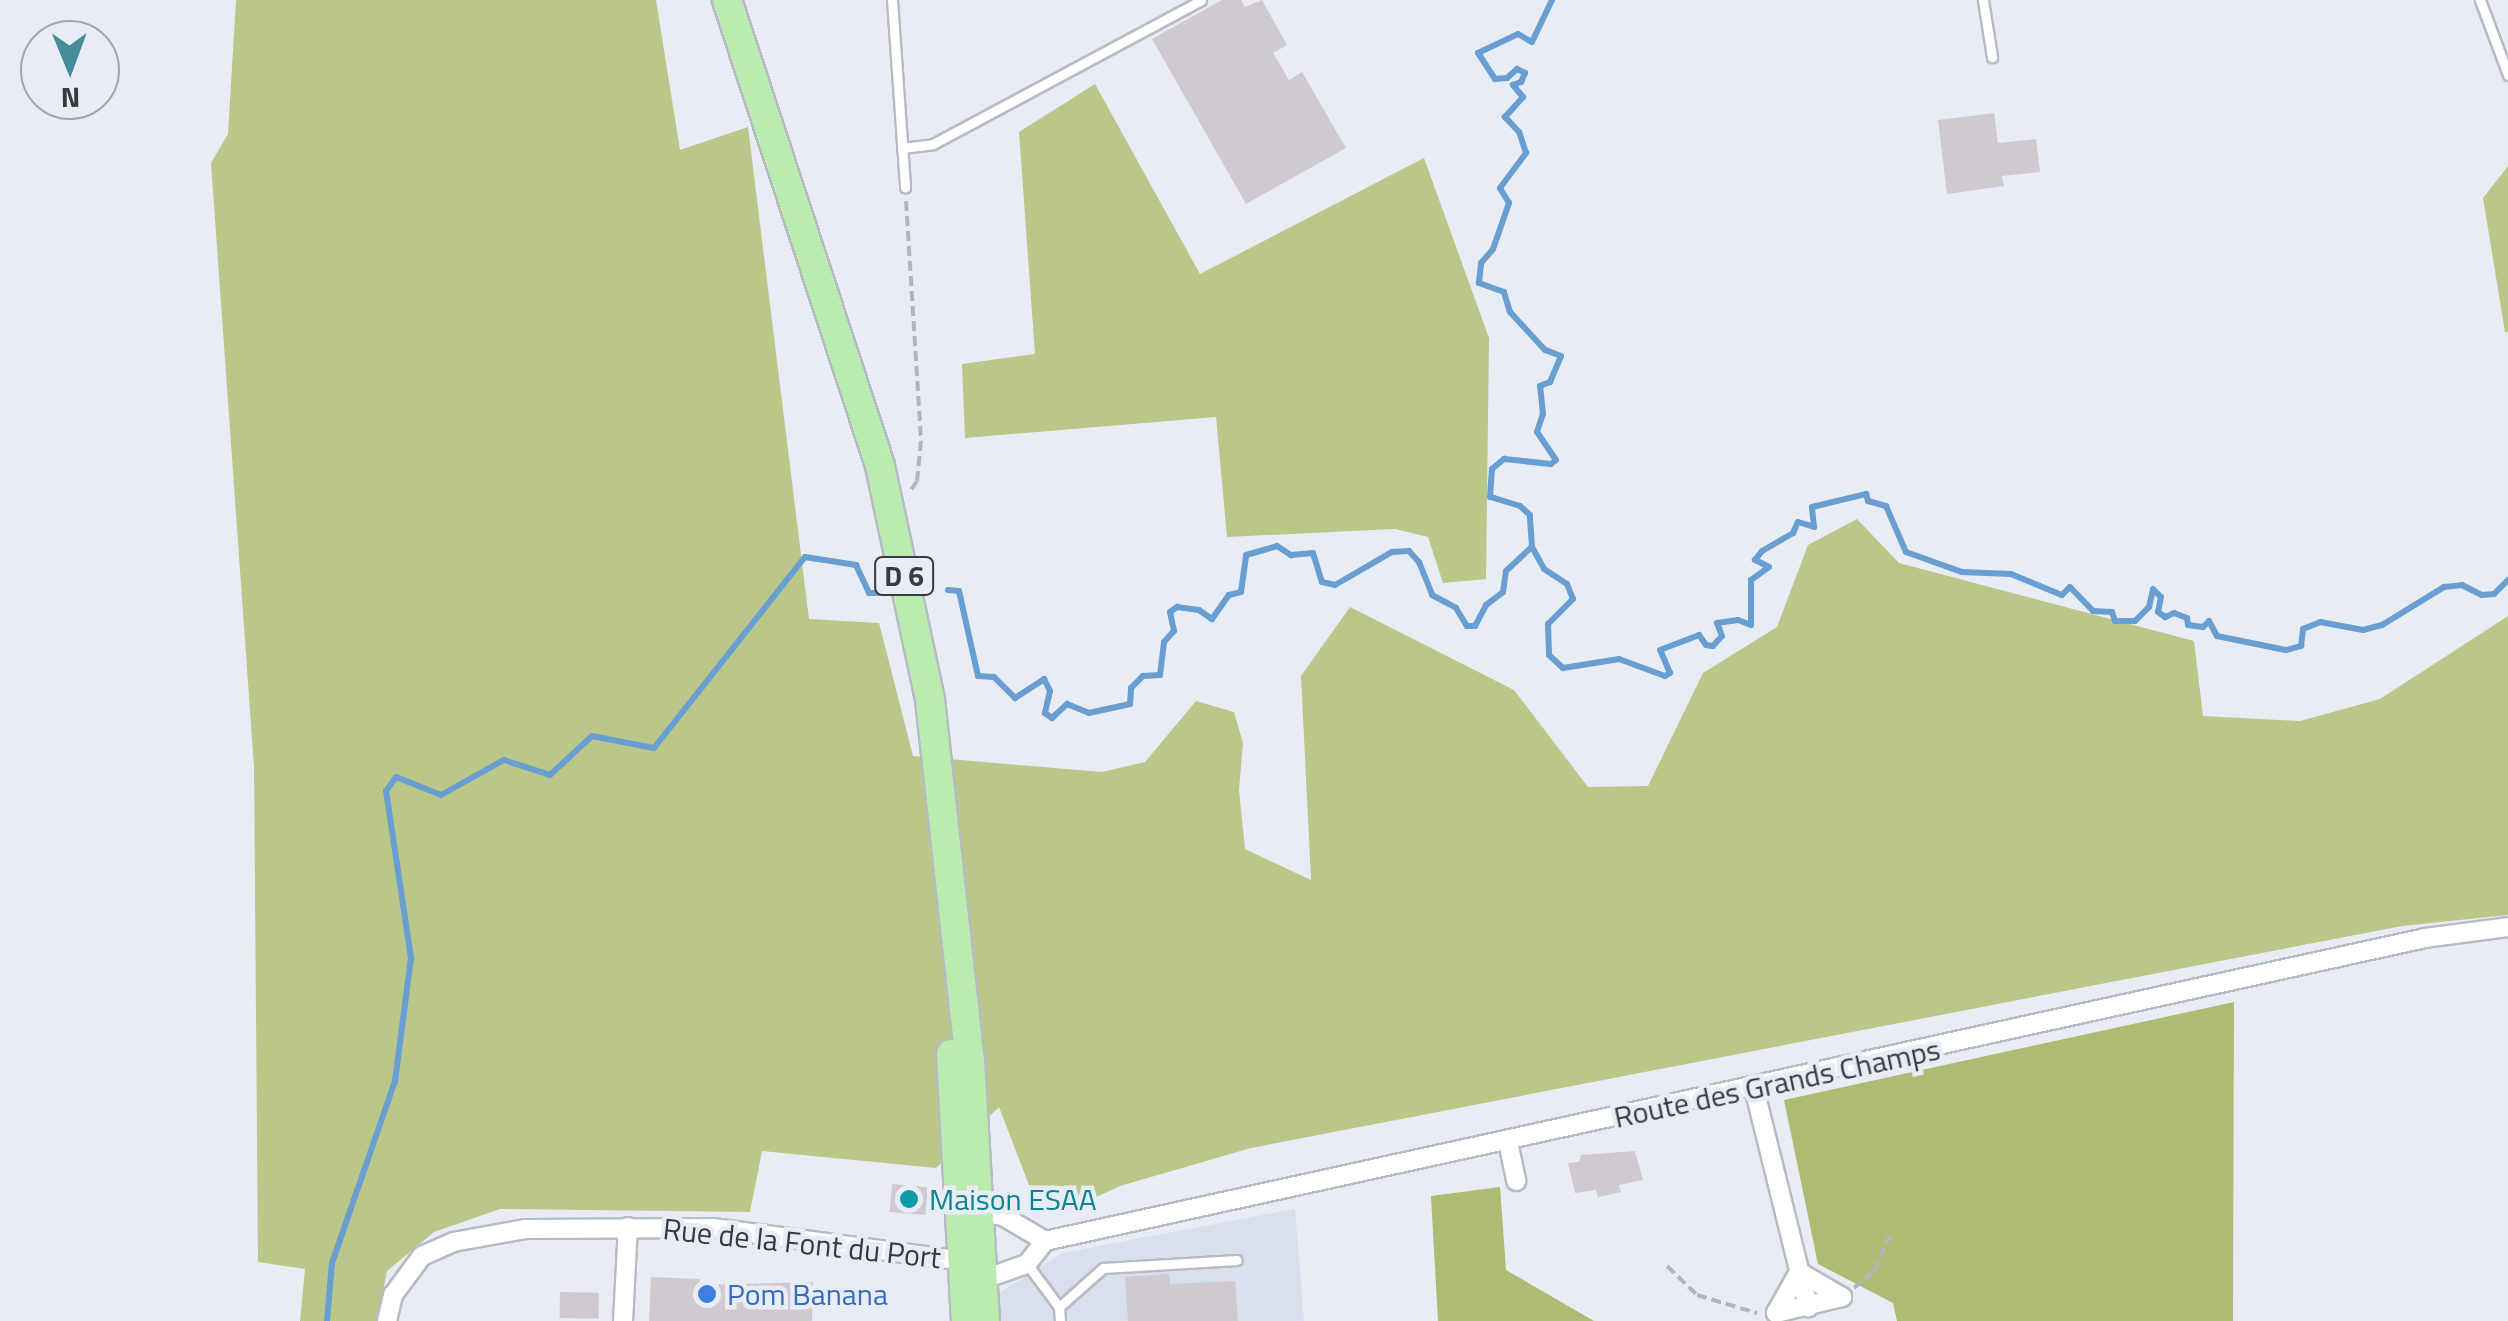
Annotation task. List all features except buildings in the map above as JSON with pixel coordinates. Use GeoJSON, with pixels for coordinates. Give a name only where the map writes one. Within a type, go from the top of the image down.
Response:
{"type":"FeatureCollection","features":[{"type":"Feature","properties":{"kind":"main road","name":"D 6"},"geometry":{"type":"LineString","coordinates":[[727,0],[838,330],[888,498],[930,700],[970,1061],[969,1210],[973,1270],[986,1321]]}},
{"type":"Feature","properties":{"kind":"main road","name":"D 6"},"geometry":{"type":"LineString","coordinates":[[737,0],[761,98]]}},
{"type":"Feature","properties":{"kind":"main road","name":"D 6"},"geometry":{"type":"LineString","coordinates":[[966,1321],[973,1270]]}},
{"type":"Feature","properties":{"kind":"street","name":"Route des Grands Champs"},"geometry":{"type":"LineString","coordinates":[[1045,1242],[2426,938],[2508,927]]}},
{"type":"Feature","properties":{"kind":"street"},"geometry":{"type":"LineString","coordinates":[[1754,1088],[1808,1306]]}},
{"type":"Feature","properties":{"kind":"street"},"geometry":{"type":"LineString","coordinates":[[1508,1142],[1516,1180]]}},
{"type":"Feature","properties":{"kind":"street"},"geometry":{"type":"LineString","coordinates":[[969,1210],[1003,1216],[1045,1242],[1028,1264],[973,1270]]}},
{"type":"Feature","properties":{"kind":"street"},"geometry":{"type":"LineString","coordinates":[[624,1321],[628,1227]]}},
{"type":"Feature","properties":{"kind":"street","name":"Rue de la Font du Port"},"geometry":{"type":"LineString","coordinates":[[386,1321],[393,1295],[422,1256],[453,1242],[524,1229],[714,1228],[973,1270]]}},
{"type":"Feature","properties":{"kind":"street"},"geometry":{"type":"LineString","coordinates":[[1799,1272],[1842,1297]]}},
{"type":"Feature","properties":{"kind":"street"},"geometry":{"type":"LineString","coordinates":[[1776,1313],[1799,1272]]}},
{"type":"Feature","properties":{"kind":"street"},"geometry":{"type":"LineString","coordinates":[[1776,1313],[1842,1297]]}},
{"type":"Feature","properties":{"kind":"lane"},"geometry":{"type":"LineString","coordinates":[[892,0],[905,188]]}},
{"type":"Feature","properties":{"kind":"lane"},"geometry":{"type":"LineString","coordinates":[[902,148],[934,144],[1201,0]]}},
{"type":"Feature","properties":{"kind":"lane"},"geometry":{"type":"LineString","coordinates":[[1983,0],[1992,57]]}},
{"type":"Feature","properties":{"kind":"lane"},"geometry":{"type":"LineString","coordinates":[[2480,0],[2508,75]]}},
{"type":"Feature","properties":{"kind":"lane"},"geometry":{"type":"LineString","coordinates":[[1060,1307],[1102,1268],[1237,1260]]}},
{"type":"Feature","properties":{"kind":"lane"},"geometry":{"type":"LineString","coordinates":[[1028,1264],[1060,1307],[1060,1321]]}},
{"type":"Feature","properties":{"kind":"path"},"geometry":{"type":"LineString","coordinates":[[905,188],[922,441],[916,481],[906,496]]}},
{"type":"Feature","properties":{"kind":"path"},"geometry":{"type":"LineString","coordinates":[[1842,1297],[1874,1271],[1890,1236]]}},
{"type":"Feature","properties":{"kind":"path"},"geometry":{"type":"LineString","coordinates":[[1667,1266],[1696,1295],[1765,1316],[1776,1313]]}},
{"type":"Feature","properties":{"kind":"shaded area"},"geometry":{"type":"Polygon","coordinates":[[[1295,1209],[1304,1321],[956,1321],[1062,1253],[1295,1209]]]}},
{"type":"Feature","properties":{"kind":"green space"},"geometry":{"type":"Polygon","coordinates":[[[236,0],[656,0],[680,150],[748,127],[809,619],[879,623],[913,756],[1102,772],[1145,762],[1196,701],[1234,712],[1243,743],[1239,790],[1245,849],[1311,880],[1301,676],[1350,607],[1514,690],[1588,787],[1648,786],[1703,673],[1777,627],[1808,545],[1857,519],[1899,563],[2194,641],[2203,716],[2300,721],[2380,699],[2508,616],[2508,915],[2402,926],[1251,1148],[1120,1186],[1058,1215],[1037,1206],[999,1107],[936,1168],[762,1151],[750,1212],[500,1209],[434,1232],[387,1271],[377,1321],[300,1321],[305,1269],[258,1262],[254,767],[211,163],[228,134],[236,0]]]}},
{"type":"Feature","properties":{"kind":"green space"},"geometry":{"type":"Polygon","coordinates":[[[1095,84],[1200,274],[1424,158],[1489,338],[1486,579],[1443,583],[1428,537],[1395,529],[1227,537],[1216,417],[965,438],[962,364],[1035,354],[1019,132],[1095,84]]]}},
{"type":"Feature","properties":{"kind":"green space"},"geometry":{"type":"Polygon","coordinates":[[[2508,166],[2508,332],[2505,332],[2483,198],[2508,166]]]}},
{"type":"Feature","properties":{"kind":"green space"},"geometry":{"type":"Polygon","coordinates":[[[2234,1002],[2233,1321],[1897,1321],[1893,1303],[1818,1264],[1784,1100],[2234,1002]]]}},
{"type":"Feature","properties":{"kind":"green space"},"geometry":{"type":"Polygon","coordinates":[[[1500,1187],[1506,1270],[1594,1321],[1438,1321],[1431,1196],[1500,1187]]]}},
{"type":"Feature","properties":{"kind":"waterway"},"geometry":{"type":"LineString","coordinates":[[1532,547],[1530,515],[1520,506],[1490,497],[1492,469],[1504,459],[1551,464],[1556,460],[1537,432],[1543,414],[1540,386],[1550,382],[1561,356],[1545,350],[1510,312],[1504,292],[1479,283],[1481,263],[1493,249],[1509,203],[1500,188],[1526,153],[1519,132],[1505,117],[1523,97],[1513,85],[1521,82],[1525,73],[1517,69],[1507,78],[1495,79],[1478,53],[1518,34],[1532,42],[1552,0]]}},
{"type":"Feature","properties":{"kind":"waterway"},"geometry":{"type":"LineString","coordinates":[[1532,547],[1544,569],[1567,584],[1573,599],[1548,624],[1549,655],[1563,668],[1619,659],[1665,676],[1670,673],[1660,650],[1699,635],[1706,645],[1713,646],[1722,636],[1717,623],[1738,620],[1751,625],[1751,580],[1769,567],[1755,560],[1762,551],[1793,533],[1798,522],[1814,527],[1812,507],[1866,494],[1868,501],[1886,506],[1906,552],[1962,572],[2011,574],[2062,595],[2070,587],[2093,611],[2112,612],[2115,621],[2135,621],[2149,607],[2153,589],[2161,597],[2158,612],[2165,617],[2174,613],[2187,618],[2188,625],[2203,627],[2209,621],[2217,636],[2286,650],[2301,646],[2303,629],[2320,622],[2363,630],[2382,625],[2444,587],[2462,585],[2482,595],[2494,594],[2508,580]]}},
{"type":"Feature","properties":{"kind":"waterway"},"geometry":{"type":"LineString","coordinates":[[948,590],[959,591],[978,676],[994,677],[1015,698],[1044,679],[1050,691],[1045,713],[1052,718],[1067,704],[1089,713],[1130,704],[1131,688],[1143,676],[1160,675],[1164,642],[1174,631],[1170,612],[1177,607],[1199,610],[1212,619],[1229,595],[1241,592],[1246,555],[1277,546],[1291,555],[1313,553],[1322,582],[1335,585],[1392,552],[1409,551],[1419,562],[1432,595],[1456,608],[1467,626],[1475,626],[1486,605],[1503,592],[1506,571],[1532,547]]}},
{"type":"Feature","properties":{"kind":"waterway"},"geometry":{"type":"LineString","coordinates":[[327,1321],[332,1263],[395,1081],[411,958],[386,791],[396,777],[441,795],[504,760],[550,775],[592,736],[654,748],[805,557],[856,565],[869,593],[880,593]]}},
{"type":"Feature","properties":{"kind":"place","name":"Maison ESAA"},"geometry":{"type":"Point","coordinates":[909,1199]}},
{"type":"Feature","properties":{"kind":"place","name":"Pom Banana"},"geometry":{"type":"Point","coordinates":[707,1294]}}]}
